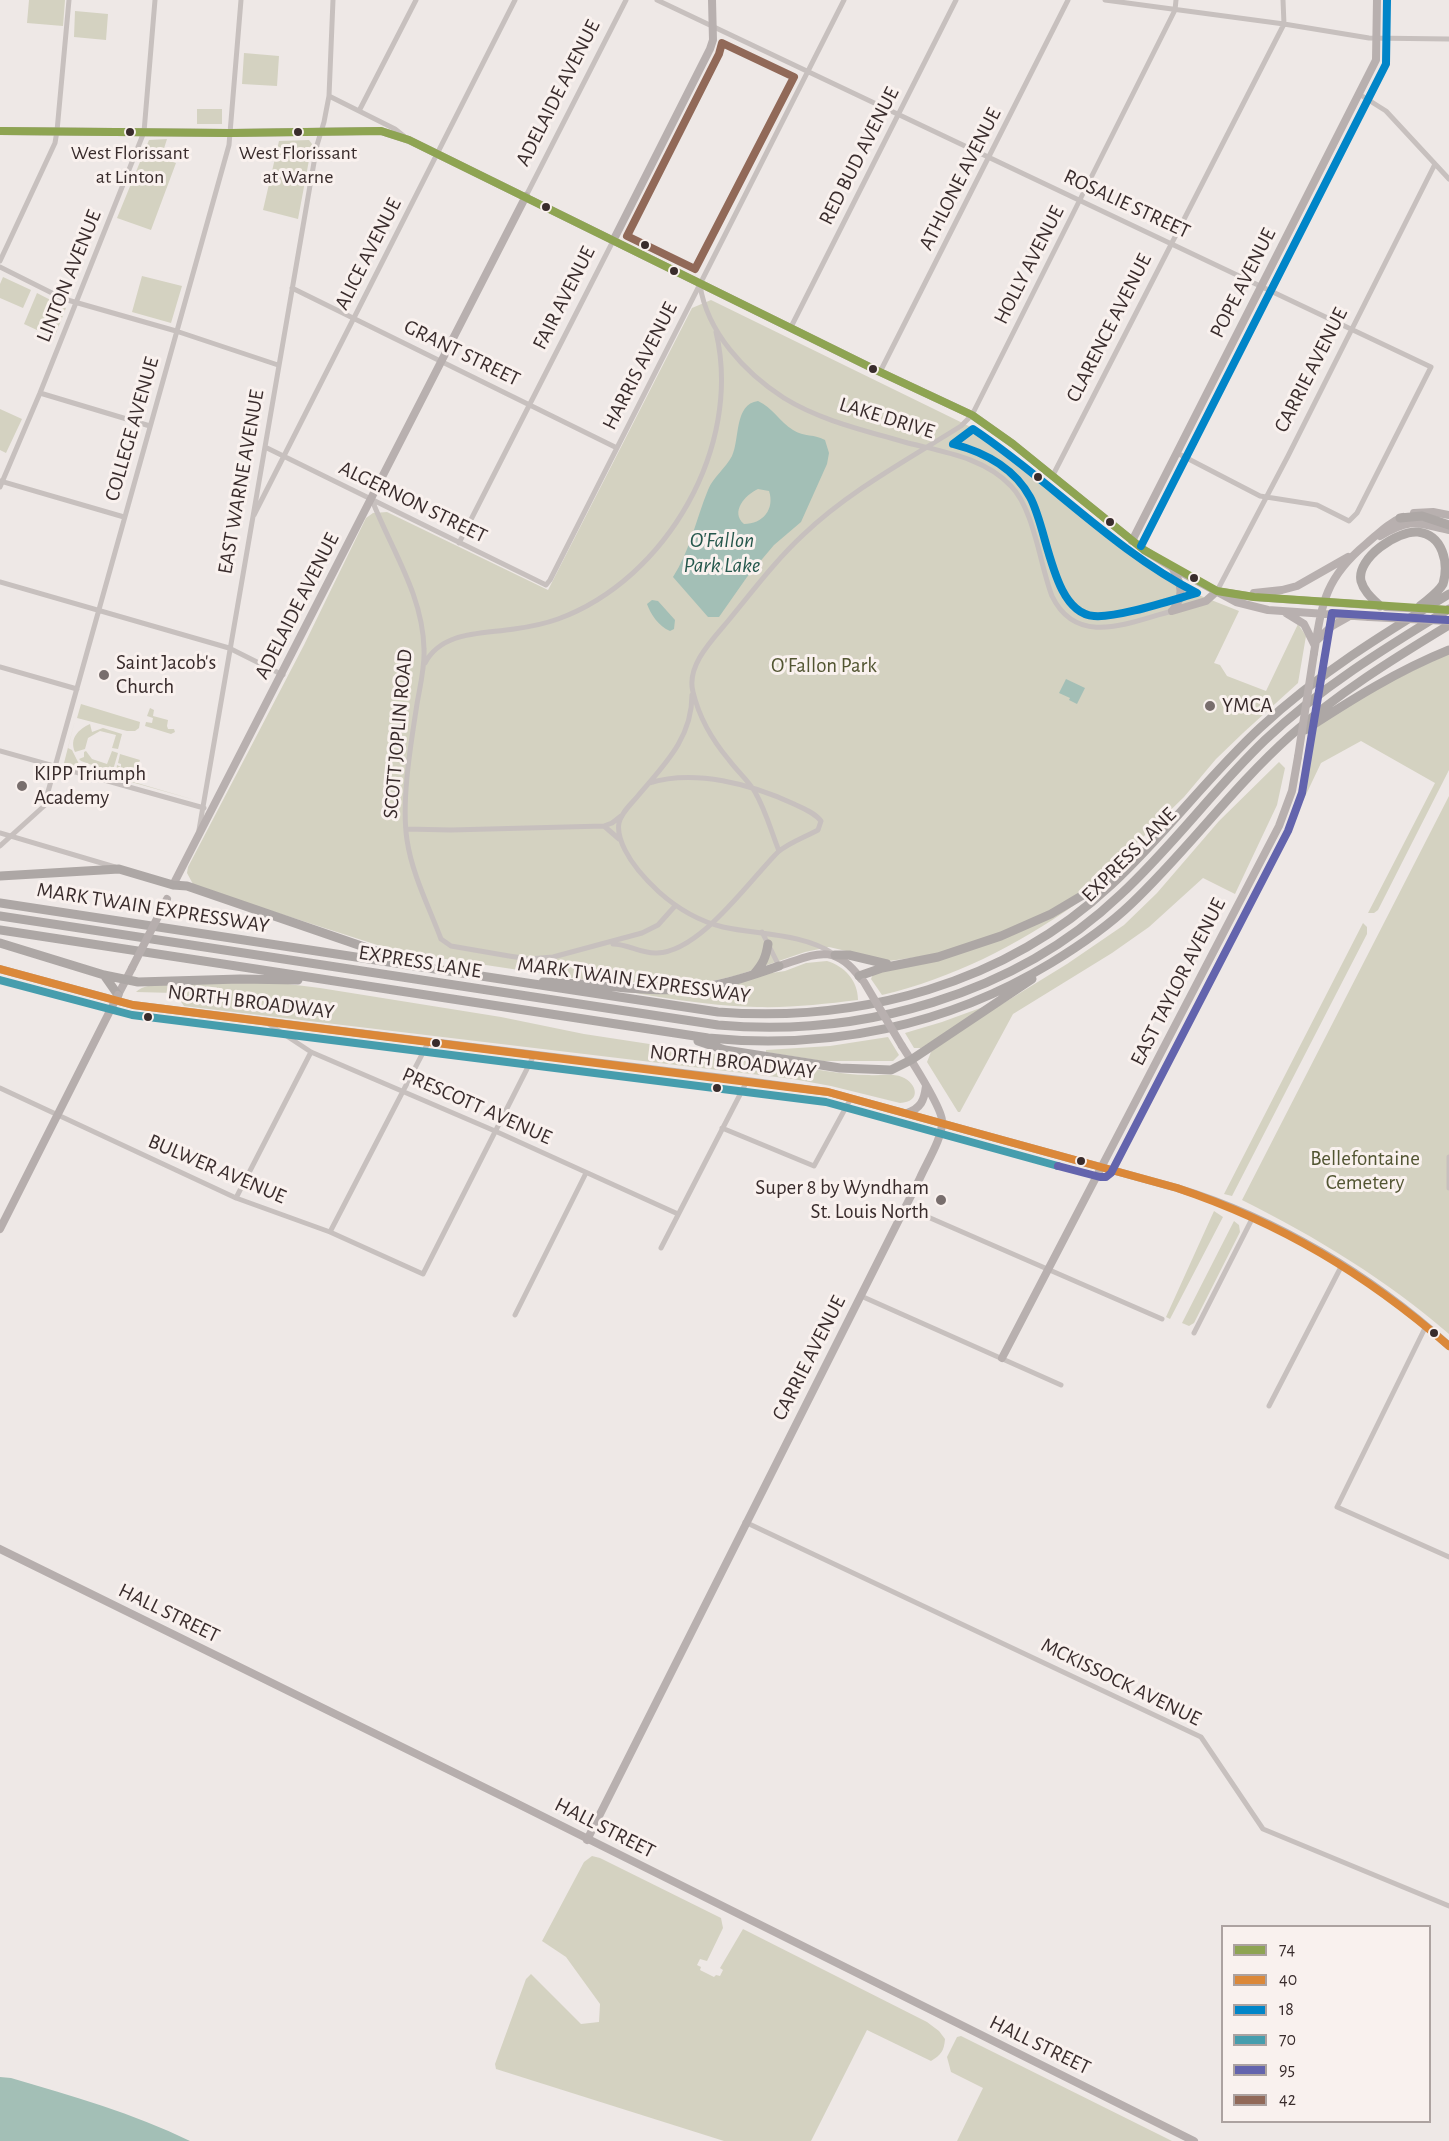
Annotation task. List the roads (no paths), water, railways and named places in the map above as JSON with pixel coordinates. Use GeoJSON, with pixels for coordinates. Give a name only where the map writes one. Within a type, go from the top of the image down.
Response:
{"type":"FeatureCollection","features":[{"type":"Feature","properties":{"kind":"highway"},"geometry":{"type":"LineString","coordinates":[[1400,518],[1422,516],[1449,525]]}},
{"type":"Feature","properties":{"kind":"highway"},"geometry":{"type":"LineString","coordinates":[[1383,606],[1369,595],[1361,582],[1360,573],[1363,565],[1376,551],[1406,533],[1416,532],[1433,537],[1444,547],[1447,554],[1449,570],[1446,578],[1437,592],[1399,624]]}},
{"type":"Feature","properties":{"kind":"highway","name":"MARK TWAIN EXPRESSWAY"},"geometry":{"type":"LineString","coordinates":[[0,903],[697,1010],[739,1014],[803,1014],[866,1006],[939,986],[969,975],[1046,935],[1081,911],[1130,867],[1223,765],[1277,712],[1336,664],[1449,594]]}},
{"type":"Feature","properties":{"kind":"highway","name":"EXPRESS LANE"},"geometry":{"type":"LineString","coordinates":[[0,916],[718,1025],[805,1028],[894,1014],[952,996],[992,979],[1039,954],[1085,924],[1133,882],[1228,778],[1289,718],[1358,666],[1449,609]]}},
{"type":"Feature","properties":{"kind":"highway"},"geometry":{"type":"LineString","coordinates":[[676,1034],[725,1050],[840,1068],[891,1070],[911,1060],[1000,1002],[1096,933],[1130,905],[1277,748],[1368,675],[1449,623]]}},
{"type":"Feature","properties":{"kind":"highway"},"geometry":{"type":"LineString","coordinates":[[1277,748],[1374,686],[1449,650]]}},
{"type":"Feature","properties":{"kind":"highway"},"geometry":{"type":"LineString","coordinates":[[861,979],[868,972],[922,961],[1018,929],[1058,910],[1130,867]]}},
{"type":"Feature","properties":{"kind":"highway"},"geometry":{"type":"LineString","coordinates":[[0,876],[119,869],[173,885],[187,886],[381,951],[424,968]]}},
{"type":"Feature","properties":{"kind":"highway"},"geometry":{"type":"LineString","coordinates":[[0,930],[676,1034],[730,1040],[783,1042],[838,1038],[881,1031],[943,1014],[1022,979],[1060,957]]}},
{"type":"Feature","properties":{"kind":"highway"},"geometry":{"type":"LineString","coordinates":[[0,943],[104,975],[138,982],[240,979],[331,981]]}},
{"type":"Feature","properties":{"kind":"highway"},"geometry":{"type":"LineString","coordinates":[[752,975],[761,966],[768,944]]}},
{"type":"Feature","properties":{"kind":"highway"},"geometry":{"type":"LineString","coordinates":[[835,955],[849,955],[896,965]]}},
{"type":"Feature","properties":{"kind":"highway"},"geometry":{"type":"LineString","coordinates":[[508,981],[675,988],[715,985],[779,966]]}},
{"type":"Feature","properties":{"kind":"highway"},"geometry":{"type":"LineString","coordinates":[[104,975],[116,998]]}},
{"type":"Feature","properties":{"kind":"main road","name":"FAIR AVENUE"},"geometry":{"type":"LineString","coordinates":[[614,241],[710,49],[713,40],[712,0]]}},
{"type":"Feature","properties":{"kind":"main road","name":"POPE AVENUE"},"geometry":{"type":"LineString","coordinates":[[1132,541],[1376,60],[1377,0]]}},
{"type":"Feature","properties":{"kind":"main road"},"geometry":{"type":"LineString","coordinates":[[0,131],[230,133],[381,131],[409,140],[972,415],[995,430],[1132,541],[1173,568],[1236,602],[1282,611],[1449,623]]}},
{"type":"Feature","properties":{"kind":"main road","name":"ADELAIDE AVENUE"},"geometry":{"type":"LineString","coordinates":[[0,1229],[197,837],[283,675],[526,196]]}},
{"type":"Feature","properties":{"kind":"main road"},"geometry":{"type":"LineString","coordinates":[[1241,595],[1297,586],[1354,553],[1387,525],[1400,518],[1424,512],[1449,515]]}},
{"type":"Feature","properties":{"kind":"main road"},"geometry":{"type":"LineString","coordinates":[[1366,544],[1407,523],[1422,523],[1449,530]]}},
{"type":"Feature","properties":{"kind":"main road","name":"EAST TAYLOR AVENUE"},"geometry":{"type":"LineString","coordinates":[[1002,1358],[1279,826],[1292,791],[1323,602],[1333,578],[1354,553]]}},
{"type":"Feature","properties":{"kind":"main road"},"geometry":{"type":"LineString","coordinates":[[1172,611],[1178,604],[1181,589],[1173,568]]}},
{"type":"Feature","properties":{"kind":"main road"},"geometry":{"type":"LineString","coordinates":[[1172,611],[1206,601],[1217,591]]}},
{"type":"Feature","properties":{"kind":"main road"},"geometry":{"type":"LineString","coordinates":[[1217,591],[1323,602],[1449,609]]}},
{"type":"Feature","properties":{"kind":"main road"},"geometry":{"type":"LineString","coordinates":[[1282,611],[1304,624],[1315,647],[1332,626],[1351,616]]}},
{"type":"Feature","properties":{"kind":"main road"},"geometry":{"type":"LineString","coordinates":[[779,966],[815,954],[826,953],[835,955],[844,961],[861,979],[911,1060],[939,1108],[942,1123]]}},
{"type":"Feature","properties":{"kind":"main road","name":"NORTH BROADWAY"},"geometry":{"type":"LineString","coordinates":[[0,969],[116,998],[266,1022],[747,1081],[816,1090],[851,1098],[1177,1188],[1225,1204],[1342,1266],[1426,1326],[1449,1346]]}},
{"type":"Feature","properties":{"kind":"main road"},"geometry":{"type":"LineString","coordinates":[[907,1113],[920,1106],[924,1099],[926,1086]]}},
{"type":"Feature","properties":{"kind":"main road","name":"CARRIE AVENUE"},"geometry":{"type":"LineString","coordinates":[[587,1840],[861,1296],[939,1136],[942,1123]]}},
{"type":"Feature","properties":{"kind":"main road","name":"HALL STREET"},"geometry":{"type":"LineString","coordinates":[[0,1549],[1194,2141]]}},
{"type":"Feature","properties":{"kind":"street"},"geometry":{"type":"LineString","coordinates":[[0,261],[55,143],[69,0]]}},
{"type":"Feature","properties":{"kind":"street","name":"LINTON AVENUE"},"geometry":{"type":"LineString","coordinates":[[1,484],[40,393],[144,132],[155,0]]}},
{"type":"Feature","properties":{"kind":"street","name":"COLLEGE AVENUE"},"geometry":{"type":"LineString","coordinates":[[0,846],[44,806],[229,145],[241,0]]}},
{"type":"Feature","properties":{"kind":"street","name":"EAST WARNE AVENUE"},"geometry":{"type":"LineString","coordinates":[[197,837],[278,365],[320,132],[329,96],[333,0]]}},
{"type":"Feature","properties":{"kind":"street"},"geometry":{"type":"LineString","coordinates":[[360,111],[416,0]]}},
{"type":"Feature","properties":{"kind":"street","name":"ALICE AVENUE"},"geometry":{"type":"LineString","coordinates":[[251,522],[515,0]]}},
{"type":"Feature","properties":{"kind":"street","name":"ADELAIDE AVENUE"},"geometry":{"type":"LineString","coordinates":[[526,196],[626,0]]}},
{"type":"Feature","properties":{"kind":"street"},"geometry":{"type":"LineString","coordinates":[[657,0],[712,27]]}},
{"type":"Feature","properties":{"kind":"street","name":"HARRIS AVENUE"},"geometry":{"type":"LineString","coordinates":[[546,585],[844,0]]}},
{"type":"Feature","properties":{"kind":"street","name":"RED BUD AVENUE"},"geometry":{"type":"LineString","coordinates":[[791,327],[956,0]]}},
{"type":"Feature","properties":{"kind":"street","name":"ATHLONE AVENUE"},"geometry":{"type":"LineString","coordinates":[[880,372],[1068,0]]}},
{"type":"Feature","properties":{"kind":"street"},"geometry":{"type":"LineString","coordinates":[[1106,0],[1377,39],[1449,39]]}},
{"type":"Feature","properties":{"kind":"street","name":"HOLLY AVENUE"},"geometry":{"type":"LineString","coordinates":[[972,415],[1175,10],[1176,0]]}},
{"type":"Feature","properties":{"kind":"street","name":"CLARENCE AVENUE"},"geometry":{"type":"LineString","coordinates":[[1052,477],[1284,24],[1283,0]]}},
{"type":"Feature","properties":{"kind":"street","name":"ROSALIE STREET"},"geometry":{"type":"LineString","coordinates":[[712,27],[1262,285],[1431,367],[1357,513],[1349,521],[1317,505],[1266,497]]}},
{"type":"Feature","properties":{"kind":"street"},"geometry":{"type":"LineString","coordinates":[[1359,94],[1386,111],[1449,179]]}},
{"type":"Feature","properties":{"kind":"street"},"geometry":{"type":"LineString","coordinates":[[329,96],[395,129],[409,140]]}},
{"type":"Feature","properties":{"kind":"street","name":"CARRIE AVENUE"},"geometry":{"type":"LineString","coordinates":[[1217,591],[1435,164]]}},
{"type":"Feature","properties":{"kind":"street","name":"FAIR AVENUE"},"geometry":{"type":"LineString","coordinates":[[459,543],[614,241]]}},
{"type":"Feature","properties":{"kind":"street"},"geometry":{"type":"LineString","coordinates":[[0,267],[75,303],[278,365]]}},
{"type":"Feature","properties":{"kind":"street","name":"LAKE DRIVE"},"geometry":{"type":"LineString","coordinates":[[700,283],[705,305],[715,327],[737,358],[784,398],[844,424],[976,462],[1003,478],[1017,493],[1026,510],[1052,596],[1070,619],[1085,626],[1100,628],[1172,611]]}},
{"type":"Feature","properties":{"kind":"street","name":"GRANT STREET"},"geometry":{"type":"LineString","coordinates":[[292,288],[617,448]]}},
{"type":"Feature","properties":{"kind":"street"},"geometry":{"type":"LineString","coordinates":[[423,665],[435,649],[455,639],[483,632],[536,625],[580,609],[616,587],[654,551],[695,492],[710,459],[721,388],[719,345],[715,327]]}},
{"type":"Feature","properties":{"kind":"street"},"geometry":{"type":"LineString","coordinates":[[40,393],[150,426]]}},
{"type":"Feature","properties":{"kind":"street"},"geometry":{"type":"LineString","coordinates":[[406,829],[463,830],[604,826],[612,823],[621,816],[676,750],[686,732],[692,711],[693,672],[709,646],[791,548],[822,518],[851,496],[960,426],[972,415]]}},
{"type":"Feature","properties":{"kind":"street","name":"ALGERNON STREET"},"geometry":{"type":"LineString","coordinates":[[265,447],[546,585]]}},
{"type":"Feature","properties":{"kind":"street"},"geometry":{"type":"LineString","coordinates":[[1177,453],[1266,497]]}},
{"type":"Feature","properties":{"kind":"street"},"geometry":{"type":"LineString","coordinates":[[1,484],[124,517]]}},
{"type":"Feature","properties":{"kind":"street","name":"SCOTT JOPLIN ROAD"},"geometry":{"type":"LineString","coordinates":[[372,500],[417,603],[424,649],[406,800],[406,829],[416,876],[441,939],[446,944],[529,959],[553,957],[652,929],[666,919],[675,906]]}},
{"type":"Feature","properties":{"kind":"street"},"geometry":{"type":"LineString","coordinates":[[0,582],[229,648],[283,675]]}},
{"type":"Feature","properties":{"kind":"street"},"geometry":{"type":"LineString","coordinates":[[0,667],[77,689]]}},
{"type":"Feature","properties":{"kind":"street"},"geometry":{"type":"LineString","coordinates":[[692,691],[699,712],[714,740],[753,789],[772,829],[779,851]]}},
{"type":"Feature","properties":{"kind":"street"},"geometry":{"type":"LineString","coordinates":[[0,751],[212,811]]}},
{"type":"Feature","properties":{"kind":"street"},"geometry":{"type":"LineString","coordinates":[[608,943],[648,953],[668,952],[691,941],[756,878],[779,851],[818,830],[821,825],[817,816],[800,806],[741,784],[702,778],[677,778],[649,783]]}},
{"type":"Feature","properties":{"kind":"street"},"geometry":{"type":"LineString","coordinates":[[621,816],[618,824],[620,840],[628,856],[639,871],[675,906],[711,923],[778,934],[825,948],[835,955]]}},
{"type":"Feature","properties":{"kind":"street"},"geometry":{"type":"LineString","coordinates":[[604,826],[620,840]]}},
{"type":"Feature","properties":{"kind":"street"},"geometry":{"type":"LineString","coordinates":[[0,833],[119,869]]}},
{"type":"Feature","properties":{"kind":"street"},"geometry":{"type":"LineString","coordinates":[[762,932],[779,966]]}},
{"type":"Feature","properties":{"kind":"street","name":"ADELAIDE AVENUE"},"geometry":{"type":"LineString","coordinates":[[0,1222],[116,998]]}},
{"type":"Feature","properties":{"kind":"street","name":"PRESCOTT AVENUE"},"geometry":{"type":"LineString","coordinates":[[266,1022],[311,1052],[495,1131],[678,1214]]}},
{"type":"Feature","properties":{"kind":"street"},"geometry":{"type":"LineString","coordinates":[[330,1232],[429,1041]]}},
{"type":"Feature","properties":{"kind":"street"},"geometry":{"type":"LineString","coordinates":[[236,1198],[311,1052]]}},
{"type":"Feature","properties":{"kind":"street"},"geometry":{"type":"LineString","coordinates":[[495,1131],[534,1055]]}},
{"type":"Feature","properties":{"kind":"street"},"geometry":{"type":"LineString","coordinates":[[662,1248],[747,1081]]}},
{"type":"Feature","properties":{"kind":"street","name":"BULWER AVENUE"},"geometry":{"type":"LineString","coordinates":[[0,1088],[236,1198],[330,1232],[423,1274],[495,1131]]}},
{"type":"Feature","properties":{"kind":"street"},"geometry":{"type":"LineString","coordinates":[[722,1128],[814,1166],[851,1098]]}},
{"type":"Feature","properties":{"kind":"street"},"geometry":{"type":"LineString","coordinates":[[1449,1158],[1449,1188]]}},
{"type":"Feature","properties":{"kind":"street"},"geometry":{"type":"LineString","coordinates":[[515,1315],[586,1173]]}},
{"type":"Feature","properties":{"kind":"street"},"geometry":{"type":"LineString","coordinates":[[905,1207],[1162,1319]]}},
{"type":"Feature","properties":{"kind":"street"},"geometry":{"type":"LineString","coordinates":[[1194,1333],[1253,1217]]}},
{"type":"Feature","properties":{"kind":"street"},"geometry":{"type":"LineString","coordinates":[[1269,1406],[1342,1266]]}},
{"type":"Feature","properties":{"kind":"street"},"geometry":{"type":"LineString","coordinates":[[861,1296],[1061,1384]]}},
{"type":"Feature","properties":{"kind":"street"},"geometry":{"type":"LineString","coordinates":[[1426,1326],[1337,1507],[1449,1557]]}},
{"type":"Feature","properties":{"kind":"street","name":"MCKISSOCK AVENUE"},"geometry":{"type":"LineString","coordinates":[[746,1522],[1201,1737],[1263,1828],[1449,1906]]}},
{"type":"Feature","properties":{"kind":"water","name":"O'Fallon Park Lake"},"geometry":{"type":"Polygon","coordinates":[[[758,401],[793,430],[825,440],[829,453],[827,464],[801,522],[774,545],[747,577],[719,617],[708,617],[673,577],[688,546],[710,485],[732,456],[741,415],[750,404],[758,401]],[[758,489],[744,500],[738,514],[744,524],[757,521],[766,514],[770,504],[769,491],[758,489]]]}},
{"type":"Feature","properties":{"kind":"water"},"geometry":{"type":"Polygon","coordinates":[[[652,600],[658,601],[675,620],[674,629],[670,631],[666,629],[656,619],[647,604],[652,600]]]}},
{"type":"Feature","properties":{"kind":"water"},"geometry":{"type":"Polygon","coordinates":[[[1066,679],[1085,688],[1077,704],[1059,693],[1066,679]]]}},
{"type":"Feature","properties":{"kind":"water"},"geometry":{"type":"Polygon","coordinates":[[[0,2077],[11,2078],[102,2106],[190,2141],[0,2141],[0,2077]]]}},
{"type":"Feature","properties":{"kind":"place","name":"West Florissant at Linton"},"geometry":{"type":"Point","coordinates":[130,132]}},
{"type":"Feature","properties":{"kind":"place","name":"West Florissant at Warne"},"geometry":{"type":"Point","coordinates":[298,132]}},
{"type":"Feature","properties":{"kind":"place","name":"Saint Jacob's Church"},"geometry":{"type":"Point","coordinates":[104,675]}},
{"type":"Feature","properties":{"kind":"place","name":"YMCA"},"geometry":{"type":"Point","coordinates":[1210,706]}},
{"type":"Feature","properties":{"kind":"place","name":"KIPP Triumph Academy"},"geometry":{"type":"Point","coordinates":[22,786]}},
{"type":"Feature","properties":{"kind":"place","name":"Super 8 by Wyndham St. Louis North"},"geometry":{"type":"Point","coordinates":[941,1200]}},
{"type":"Feature","properties":{"kind":"park label","name":"O'Fallon Park"},"geometry":{"type":"Point","coordinates":[824,666]}},
{"type":"Feature","properties":{"kind":"park label","name":"Bellefontaine Cemetery"},"geometry":{"type":"Point","coordinates":[1365,1171]}}]}
